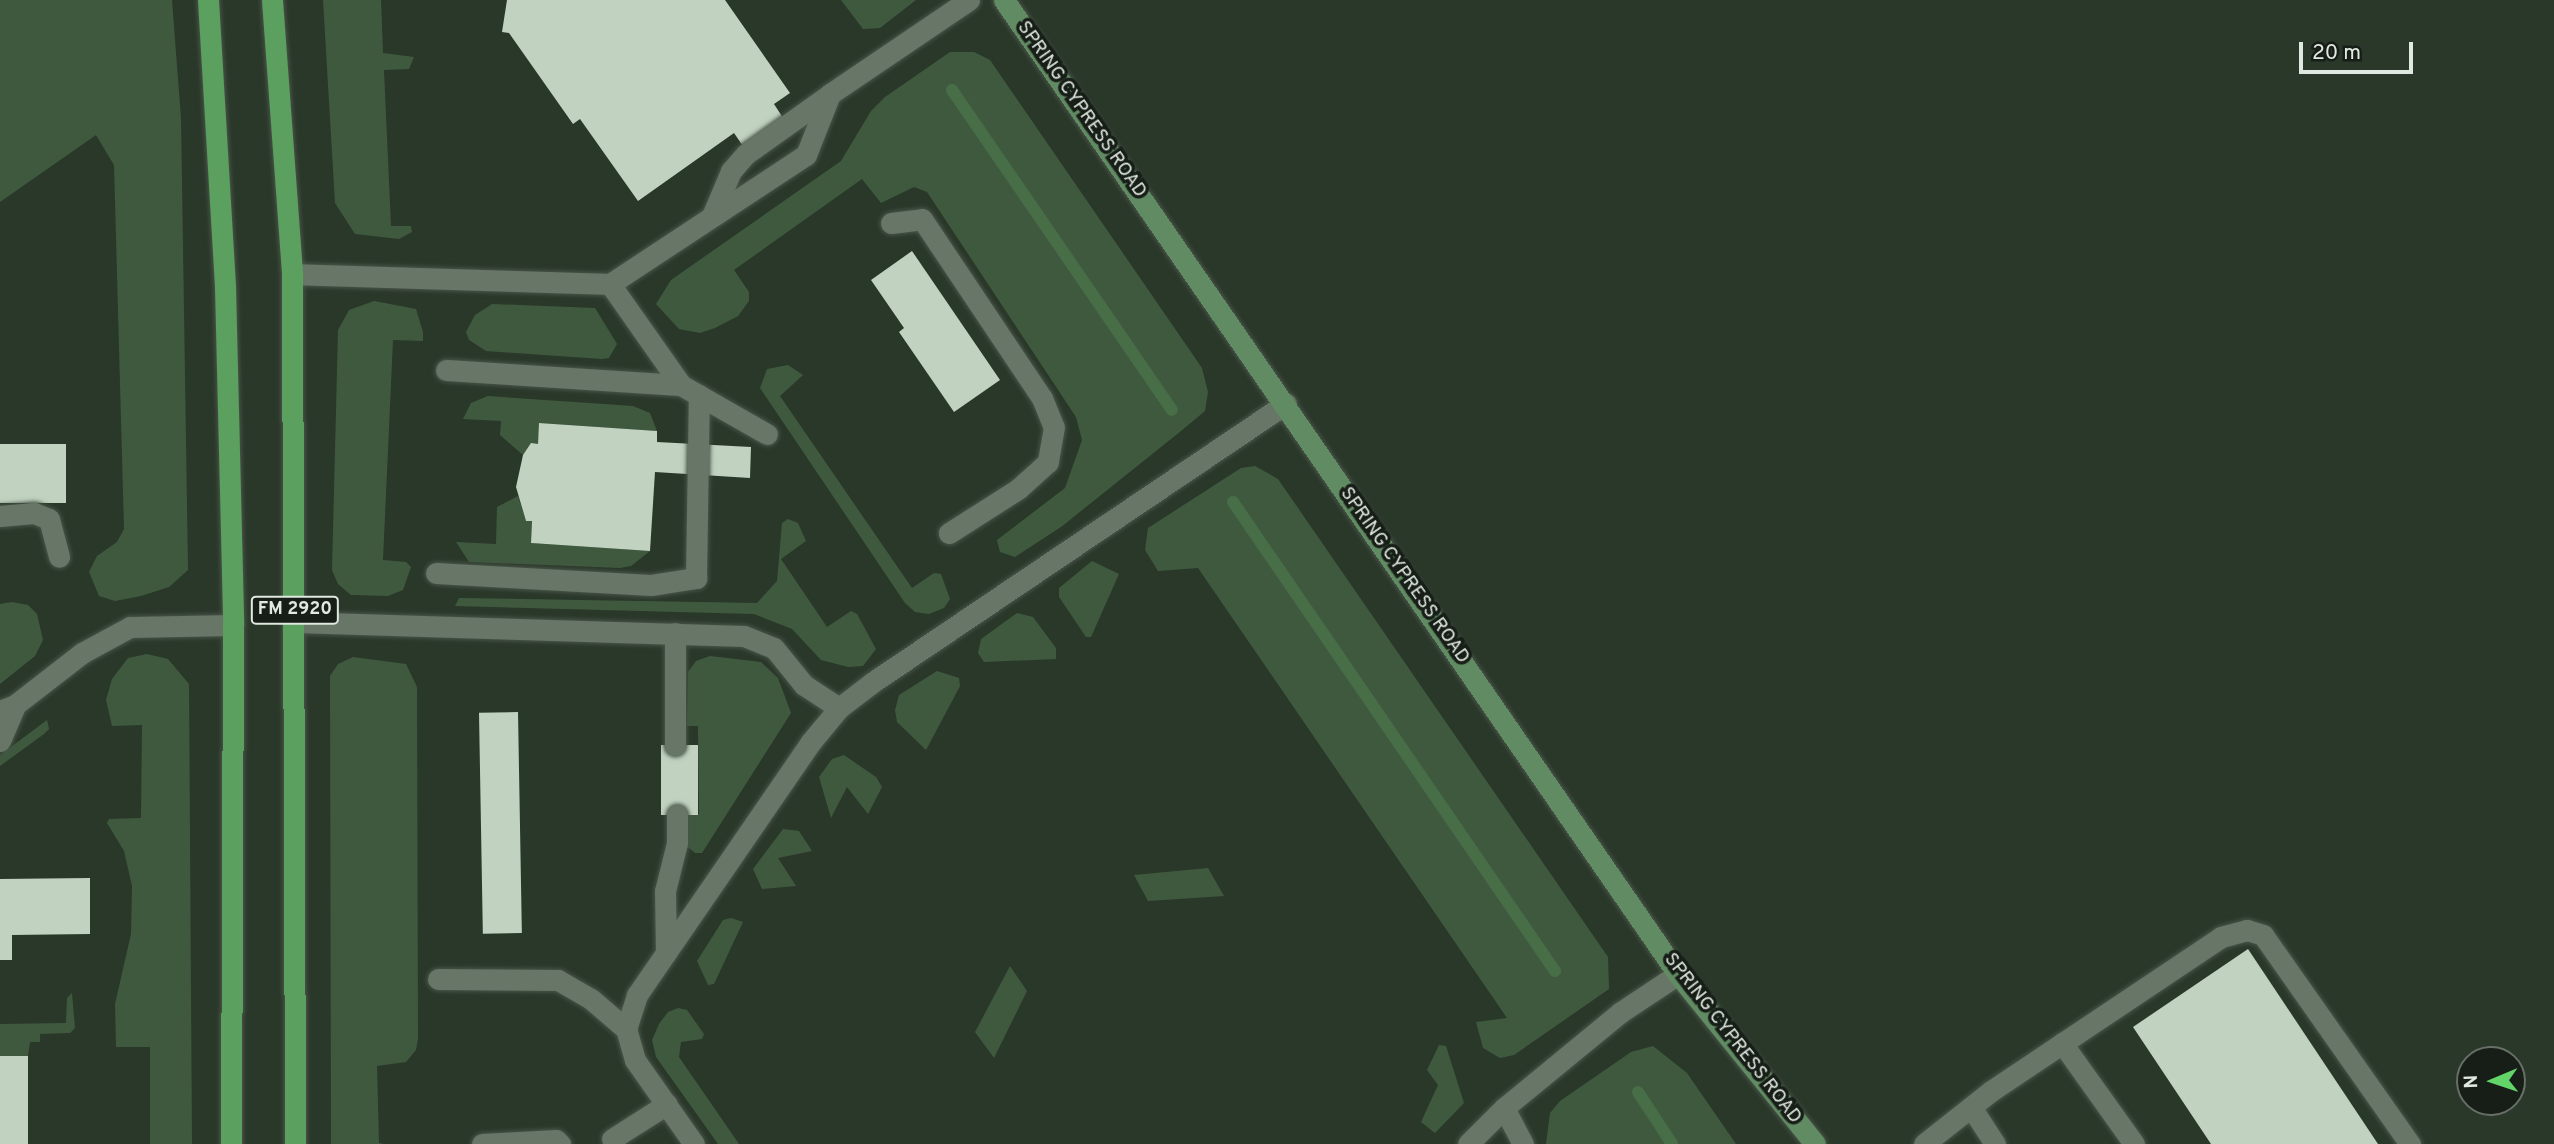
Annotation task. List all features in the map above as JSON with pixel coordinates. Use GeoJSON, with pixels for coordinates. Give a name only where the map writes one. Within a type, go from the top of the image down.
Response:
{"type":"FeatureCollection","features":[{"type":"Feature","properties":{"kind":"main road","name":"FM 2920"},"geometry":{"type":"LineString","coordinates":[[208,0],[225,287],[233,625],[231,1144]]}},
{"type":"Feature","properties":{"kind":"main road","name":"FM 2920"},"geometry":{"type":"LineString","coordinates":[[272,0],[292,274],[295,1144]]}},
{"type":"Feature","properties":{"kind":"main road","name":"SPRING CYPRESS ROAD"},"geometry":{"type":"LineString","coordinates":[[1004,0],[1286,403],[1678,974],[1815,1144]]}},
{"type":"Feature","properties":{"kind":"lane"},"geometry":{"type":"LineString","coordinates":[[712,216],[731,172],[746,154],[969,0]]}},
{"type":"Feature","properties":{"kind":"lane"},"geometry":{"type":"LineString","coordinates":[[292,274],[610,284],[806,155],[830,94]]}},
{"type":"Feature","properties":{"kind":"lane"},"geometry":{"type":"LineString","coordinates":[[891,223],[922,219],[1042,398],[1054,427],[1048,462],[1018,489],[949,533]]}},
{"type":"Feature","properties":{"kind":"lane"},"geometry":{"type":"LineString","coordinates":[[610,284],[690,390],[767,434]]}},
{"type":"Feature","properties":{"kind":"lane"},"geometry":{"type":"LineString","coordinates":[[446,370],[690,390]]}},
{"type":"Feature","properties":{"kind":"lane"},"geometry":{"type":"LineString","coordinates":[[436,573],[651,585],[696,578],[690,390]]}},
{"type":"Feature","properties":{"kind":"lane"},"geometry":{"type":"LineString","coordinates":[[626,1029],[637,995],[784,778],[839,708],[1286,403]]}},
{"type":"Feature","properties":{"kind":"lane"},"geometry":{"type":"LineString","coordinates":[[0,516],[34,513],[49,519],[59,557]]}},
{"type":"Feature","properties":{"kind":"lane"},"geometry":{"type":"LineString","coordinates":[[295,622],[744,636],[774,648],[804,685],[839,708]]}},
{"type":"Feature","properties":{"kind":"lane"},"geometry":{"type":"LineString","coordinates":[[0,741],[7,708],[82,653],[130,627],[233,625]]}},
{"type":"Feature","properties":{"kind":"lane"},"geometry":{"type":"LineString","coordinates":[[675,633],[675,745]]}},
{"type":"Feature","properties":{"kind":"lane"},"geometry":{"type":"LineString","coordinates":[[666,953],[665,891],[677,843],[677,815]]}},
{"type":"Feature","properties":{"kind":"lane"},"geometry":{"type":"LineString","coordinates":[[1924,1144],[2062,1044],[2221,937],[2247,930],[2263,935],[2410,1144]]}},
{"type":"Feature","properties":{"kind":"lane"},"geometry":{"type":"LineString","coordinates":[[1468,1144],[1504,1108],[1621,1012],[1678,974]]}},
{"type":"Feature","properties":{"kind":"lane"},"geometry":{"type":"LineString","coordinates":[[438,979],[558,980],[591,999],[626,1029],[635,1060],[694,1144]]}},
{"type":"Feature","properties":{"kind":"lane"},"geometry":{"type":"LineString","coordinates":[[2062,1044],[2134,1144]]}},
{"type":"Feature","properties":{"kind":"lane"},"geometry":{"type":"LineString","coordinates":[[612,1139],[667,1104]]}},
{"type":"Feature","properties":{"kind":"lane"},"geometry":{"type":"LineString","coordinates":[[1972,1107],[1995,1144]]}},
{"type":"Feature","properties":{"kind":"lane"},"geometry":{"type":"LineString","coordinates":[[1504,1108],[1522,1144]]}},
{"type":"Feature","properties":{"kind":"lane"},"geometry":{"type":"LineString","coordinates":[[482,1144],[556,1140],[560,1144]]}},
{"type":"Feature","properties":{"kind":"green space"},"geometry":{"type":"Polygon","coordinates":[[[0,0],[172,0],[181,118],[188,570],[169,587],[141,596],[115,601],[99,596],[89,572],[97,556],[117,542],[124,529],[114,165],[96,135],[0,202],[0,0]]]}},
{"type":"Feature","properties":{"kind":"green space"},"geometry":{"type":"Polygon","coordinates":[[[323,0],[381,0],[383,53],[414,57],[409,69],[384,70],[391,226],[411,226],[412,232],[399,239],[355,234],[335,203],[323,0]]]}},
{"type":"Feature","properties":{"kind":"green space"},"geometry":{"type":"Polygon","coordinates":[[[841,0],[916,0],[880,28],[863,29],[841,0]]]}},
{"type":"Feature","properties":{"kind":"green space"},"geometry":{"type":"Polygon","coordinates":[[[950,52],[974,52],[990,60],[1202,368],[1208,392],[1205,411],[1061,527],[1015,557],[1000,552],[997,540],[1065,488],[1082,440],[1076,417],[927,192],[914,187],[881,203],[862,179],[734,270],[749,292],[749,301],[738,316],[715,328],[700,333],[679,329],[656,304],[671,280],[841,161],[871,111],[885,97],[950,52]]]}},
{"type":"Feature","properties":{"kind":"green space"},"geometry":{"type":"Polygon","coordinates":[[[374,301],[416,309],[423,332],[423,341],[393,340],[383,560],[406,562],[411,567],[403,590],[388,596],[351,595],[338,584],[332,570],[338,330],[349,310],[374,301]]]}},
{"type":"Feature","properties":{"kind":"green space"},"geometry":{"type":"Polygon","coordinates":[[[492,304],[595,308],[617,344],[609,358],[602,359],[486,351],[469,340],[466,332],[475,315],[492,304]]]}},
{"type":"Feature","properties":{"kind":"green space"},"geometry":{"type":"Polygon","coordinates":[[[788,365],[803,375],[780,396],[912,588],[934,573],[941,574],[950,599],[944,608],[929,614],[915,612],[905,603],[760,388],[767,369],[788,365]]]}},
{"type":"Feature","properties":{"kind":"green space"},"geometry":{"type":"Polygon","coordinates":[[[488,396],[633,406],[650,413],[657,431],[540,423],[538,444],[531,444],[523,455],[500,435],[501,421],[463,419],[471,403],[488,396]]]}},
{"type":"Feature","properties":{"kind":"green space"},"geometry":{"type":"Polygon","coordinates":[[[1255,466],[1278,479],[1608,957],[1609,989],[1514,1055],[1500,1058],[1483,1048],[1476,1022],[1507,1018],[1198,568],[1158,571],[1145,550],[1148,528],[1241,468],[1255,466]]]}},
{"type":"Feature","properties":{"kind":"green space"},"geometry":{"type":"Polygon","coordinates":[[[518,496],[526,521],[532,521],[531,543],[650,551],[631,566],[620,568],[469,562],[456,542],[496,544],[497,507],[518,496]]]}},
{"type":"Feature","properties":{"kind":"green space"},"geometry":{"type":"Polygon","coordinates":[[[788,519],[798,523],[806,541],[781,559],[827,627],[851,611],[857,614],[876,649],[863,666],[848,667],[821,660],[792,629],[754,614],[455,606],[459,598],[757,603],[777,581],[782,523],[788,519]]]}},
{"type":"Feature","properties":{"kind":"green space"},"geometry":{"type":"Polygon","coordinates":[[[1092,561],[1119,574],[1091,637],[1086,637],[1059,597],[1059,588],[1092,561]]]}},
{"type":"Feature","properties":{"kind":"green space"},"geometry":{"type":"Polygon","coordinates":[[[12,602],[28,605],[37,614],[43,640],[35,656],[0,684],[0,604],[12,602]]]}},
{"type":"Feature","properties":{"kind":"green space"},"geometry":{"type":"Polygon","coordinates":[[[1017,613],[1033,617],[1056,648],[1056,659],[984,662],[978,653],[981,639],[1017,613]]]}},
{"type":"Feature","properties":{"kind":"green space"},"geometry":{"type":"Polygon","coordinates":[[[147,654],[168,659],[189,684],[192,1144],[150,1144],[150,1047],[116,1047],[115,1004],[131,934],[132,886],[124,851],[107,823],[109,819],[141,818],[142,725],[112,726],[106,700],[112,679],[128,658],[147,654]]]}},
{"type":"Feature","properties":{"kind":"green space"},"geometry":{"type":"Polygon","coordinates":[[[710,656],[761,662],[778,678],[791,713],[702,853],[695,853],[688,847],[687,815],[699,814],[698,726],[687,726],[688,672],[696,661],[710,656]]]}},
{"type":"Feature","properties":{"kind":"green space"},"geometry":{"type":"Polygon","coordinates":[[[353,657],[406,664],[417,687],[418,1039],[416,1050],[406,1062],[377,1066],[379,1143],[384,1144],[331,1144],[330,676],[338,664],[353,657]]]}},
{"type":"Feature","properties":{"kind":"green space"},"geometry":{"type":"Polygon","coordinates":[[[937,671],[959,678],[960,686],[926,750],[897,722],[895,710],[899,695],[937,671]]]}},
{"type":"Feature","properties":{"kind":"green space"},"geometry":{"type":"Polygon","coordinates":[[[47,720],[49,729],[44,734],[0,766],[0,755],[47,720]]]}},
{"type":"Feature","properties":{"kind":"green space"},"geometry":{"type":"Polygon","coordinates":[[[844,755],[876,777],[882,787],[868,814],[847,787],[831,818],[819,777],[832,759],[844,755]]]}},
{"type":"Feature","properties":{"kind":"green space"},"geometry":{"type":"Polygon","coordinates":[[[783,829],[799,831],[812,851],[778,858],[796,886],[762,889],[753,869],[783,829]]]}},
{"type":"Feature","properties":{"kind":"green space"},"geometry":{"type":"Polygon","coordinates":[[[1208,868],[1224,896],[1148,901],[1134,875],[1208,868]]]}},
{"type":"Feature","properties":{"kind":"green space"},"geometry":{"type":"Polygon","coordinates":[[[731,918],[743,922],[714,984],[708,985],[697,961],[723,920],[731,918]]]}},
{"type":"Feature","properties":{"kind":"green space"},"geometry":{"type":"Polygon","coordinates":[[[1010,966],[1027,991],[994,1058],[975,1032],[1010,966]]]}},
{"type":"Feature","properties":{"kind":"green space"},"geometry":{"type":"Polygon","coordinates":[[[72,993],[75,1028],[70,1033],[40,1034],[40,1042],[30,1042],[28,1056],[0,1056],[0,1024],[66,1023],[67,998],[72,993]]]}},
{"type":"Feature","properties":{"kind":"green space"},"geometry":{"type":"Polygon","coordinates":[[[678,1008],[687,1010],[704,1034],[702,1039],[681,1042],[679,1057],[739,1144],[718,1144],[656,1057],[652,1040],[659,1024],[668,1012],[678,1008]]]}},
{"type":"Feature","properties":{"kind":"green space"},"geometry":{"type":"Polygon","coordinates":[[[1439,1045],[1446,1046],[1464,1103],[1435,1133],[1421,1122],[1438,1085],[1427,1070],[1439,1045]]]}},
{"type":"Feature","properties":{"kind":"green space"},"geometry":{"type":"Polygon","coordinates":[[[1653,1046],[1687,1073],[1736,1144],[1546,1144],[1550,1113],[1560,1101],[1631,1052],[1653,1046]]]}},
{"type":"Feature","properties":{"kind":"building"},"geometry":{"type":"Polygon","coordinates":[[[507,0],[725,0],[790,93],[774,104],[787,124],[747,152],[734,133],[638,201],[580,119],[573,124],[509,33],[502,32],[507,0]]]}},
{"type":"Feature","properties":{"kind":"building"},"geometry":{"type":"Polygon","coordinates":[[[912,251],[1000,380],[954,412],[899,332],[904,328],[871,280],[912,251]]]}},
{"type":"Feature","properties":{"kind":"building"},"geometry":{"type":"Polygon","coordinates":[[[539,423],[657,431],[657,442],[751,447],[750,478],[655,472],[650,551],[531,543],[532,521],[526,521],[516,487],[523,455],[531,443],[538,444],[539,423]]]}},
{"type":"Feature","properties":{"kind":"building"},"geometry":{"type":"Polygon","coordinates":[[[0,444],[66,444],[66,503],[0,503],[0,444]]]}},
{"type":"Feature","properties":{"kind":"building"},"geometry":{"type":"Polygon","coordinates":[[[518,712],[522,933],[483,934],[479,713],[518,712]]]}},
{"type":"Feature","properties":{"kind":"building"},"geometry":{"type":"Polygon","coordinates":[[[661,745],[698,745],[698,815],[661,815],[661,745]]]}},
{"type":"Feature","properties":{"kind":"building"},"geometry":{"type":"Polygon","coordinates":[[[90,878],[90,934],[12,935],[12,960],[0,960],[0,879],[90,878]]]}},
{"type":"Feature","properties":{"kind":"building"},"geometry":{"type":"Polygon","coordinates":[[[2248,949],[2378,1144],[2211,1144],[2133,1027],[2248,949]]]}},
{"type":"Feature","properties":{"kind":"building"},"geometry":{"type":"Polygon","coordinates":[[[0,1056],[28,1056],[28,1144],[0,1144],[0,1056]]]}},
{"type":"Feature","properties":{"kind":"waterway"},"geometry":{"type":"LineString","coordinates":[[952,90],[1172,410]]}},
{"type":"Feature","properties":{"kind":"waterway"},"geometry":{"type":"LineString","coordinates":[[1233,502],[1555,971]]}},
{"type":"Feature","properties":{"kind":"waterway"},"geometry":{"type":"LineString","coordinates":[[1638,1092],[1672,1144]]}}]}
